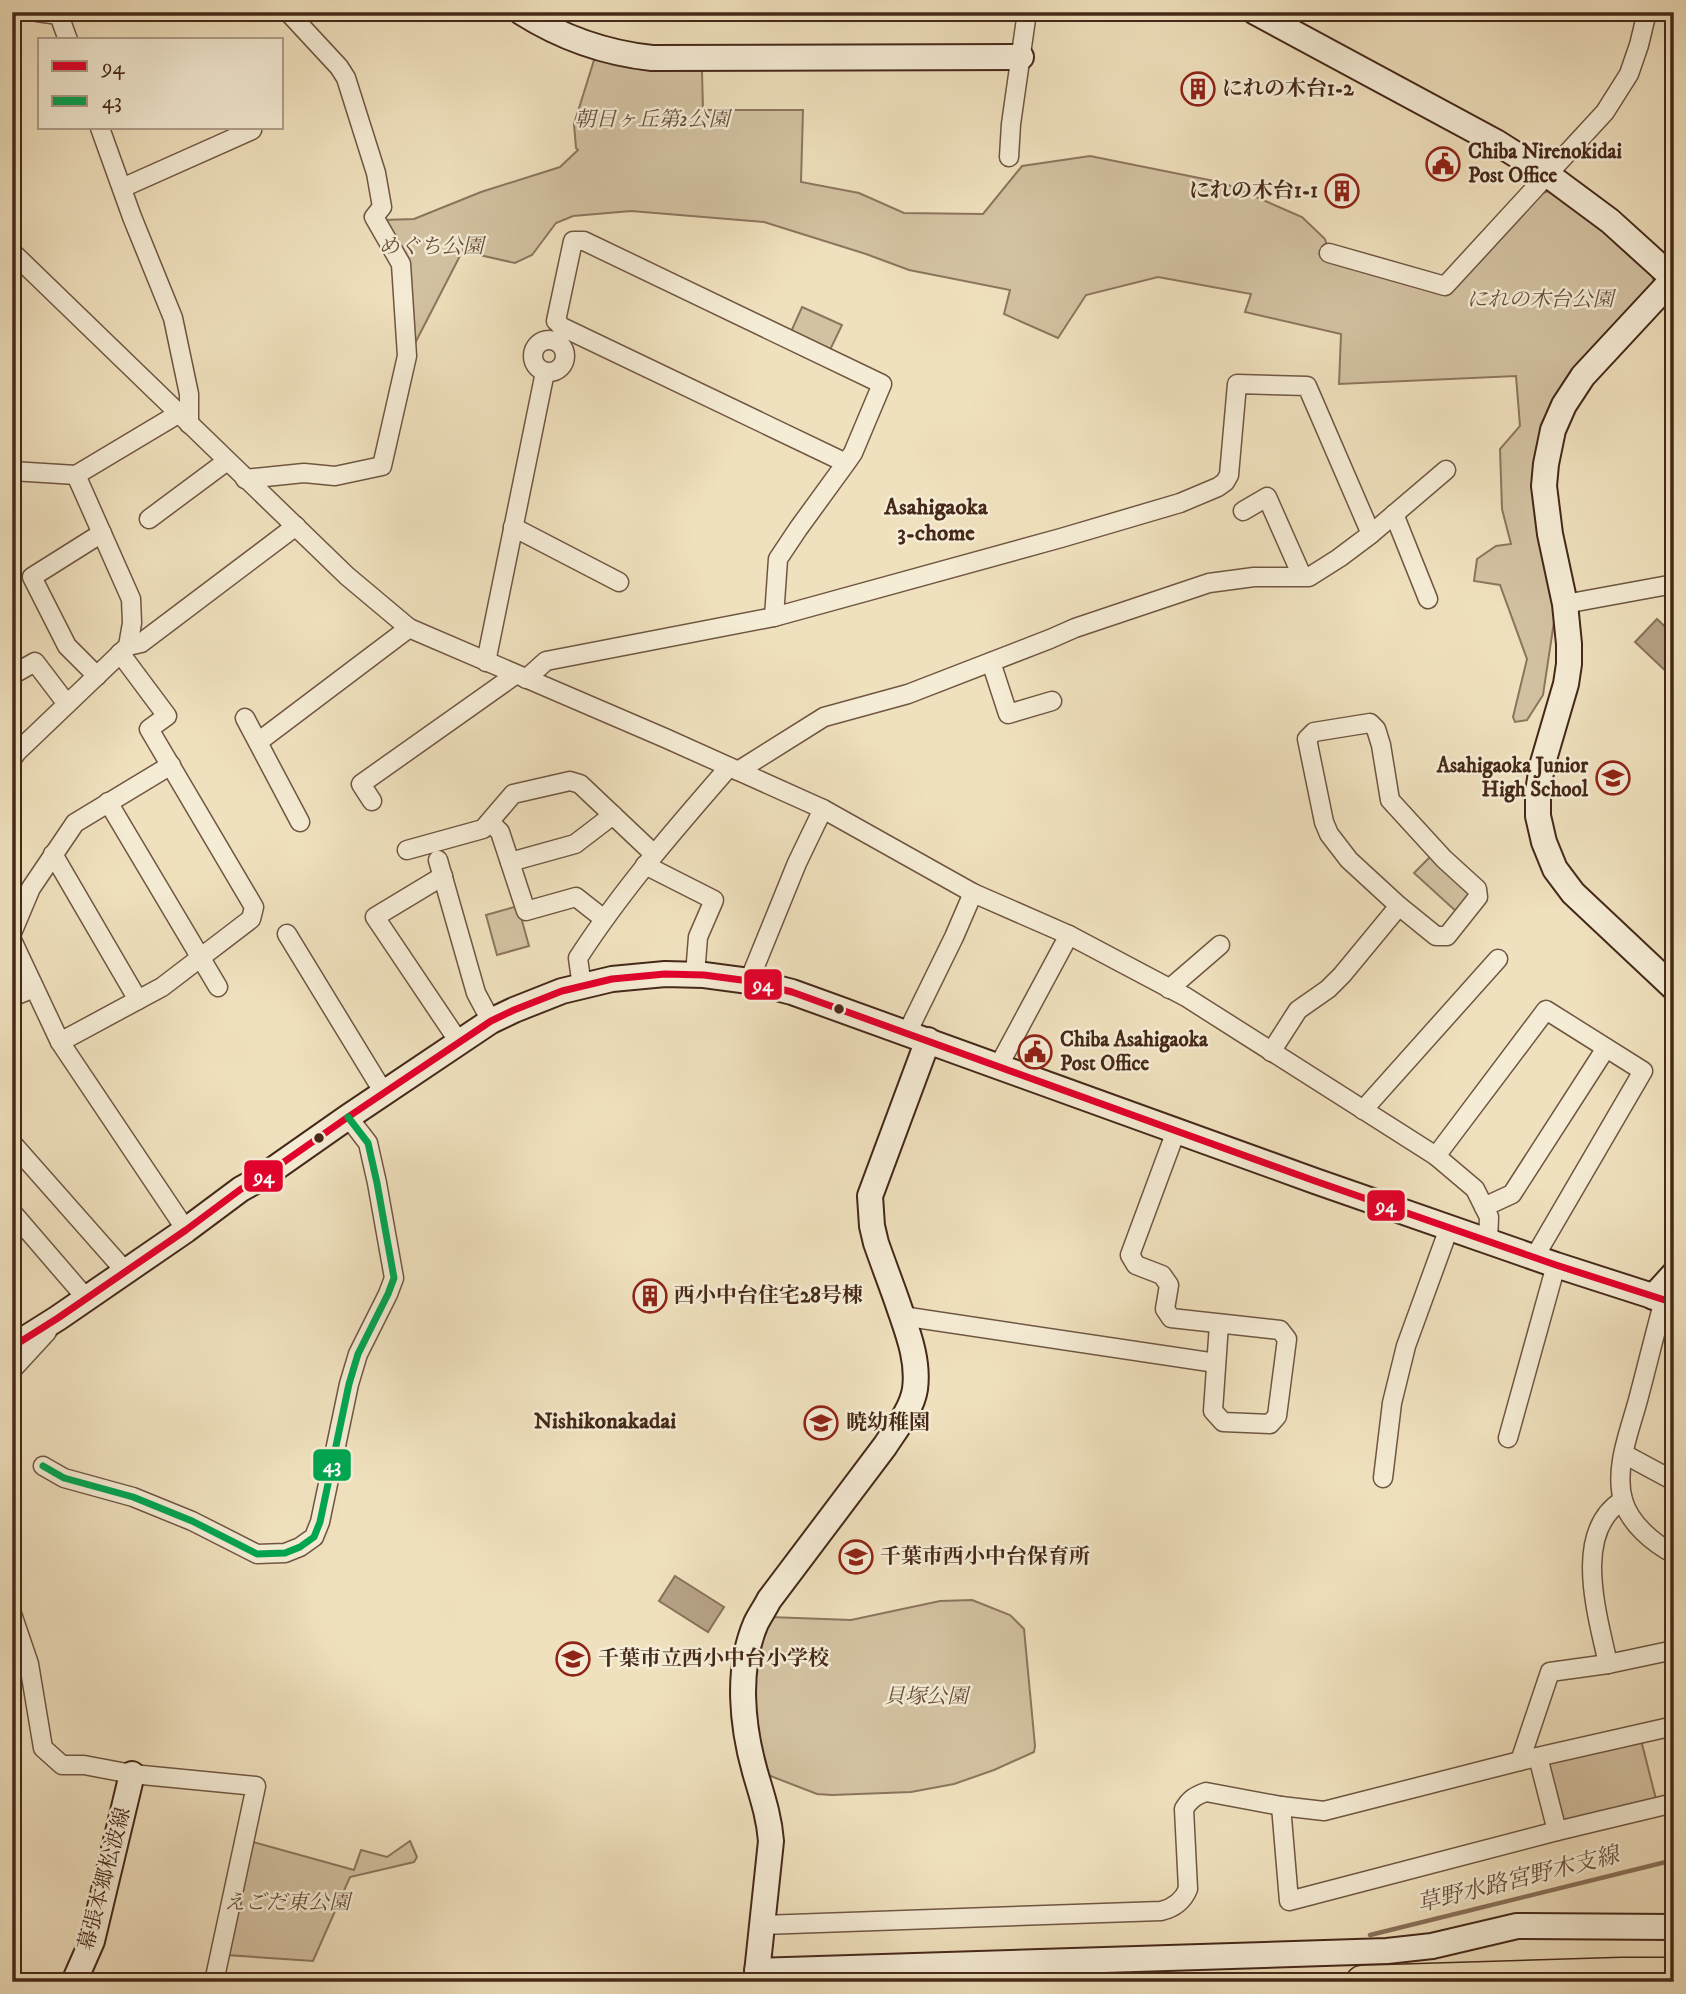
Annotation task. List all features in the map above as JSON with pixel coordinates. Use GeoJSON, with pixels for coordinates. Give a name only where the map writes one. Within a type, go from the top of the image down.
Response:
{"type":"FeatureCollection","features":[{"type":"Feature","properties":{"kind":"highway"},"geometry":{"type":"LineString","coordinates":[[1362,1982],[1674,1974]]}},
{"type":"Feature","properties":{"kind":"street"},"geometry":{"type":"LineString","coordinates":[[37,12],[59,15],[67,38]]}},
{"type":"Feature","properties":{"kind":"street"},"geometry":{"type":"LineString","coordinates":[[245,479],[304,473],[335,476],[382,466],[407,356],[401,264],[374,217],[382,207],[376,173],[355,103],[339,66],[288,12]]}},
{"type":"Feature","properties":{"kind":"street"},"geometry":{"type":"LineString","coordinates":[[522,12],[544,27],[574,40],[620,54],[652,58],[1021,57]]}},
{"type":"Feature","properties":{"kind":"street"},"geometry":{"type":"LineString","coordinates":[[1009,158],[1011,124],[1027,12]]}},
{"type":"Feature","properties":{"kind":"street"},"geometry":{"type":"LineString","coordinates":[[1255,12],[1496,142],[1548,175],[1610,221],[1674,279],[1583,376],[1564,405],[1553,430],[1544,486],[1550,534],[1565,604],[1569,664],[1566,684],[1542,766],[1538,792],[1538,816],[1544,842],[1555,869],[1573,893],[1674,988]]}},
{"type":"Feature","properties":{"kind":"street"},"geometry":{"type":"LineString","coordinates":[[1329,253],[1445,286],[1605,113],[1629,74],[1647,12]]}},
{"type":"Feature","properties":{"kind":"street"},"geometry":{"type":"LineString","coordinates":[[101,130],[173,317],[189,394],[184,419]]}},
{"type":"Feature","properties":{"kind":"street"},"geometry":{"type":"LineString","coordinates":[[122,188],[252,130]]}},
{"type":"Feature","properties":{"kind":"street"},"geometry":{"type":"LineString","coordinates":[[774,617],[778,559],[798,529],[846,463],[853,453],[882,384],[584,241],[573,241],[556,321],[560,335],[846,463]]}},
{"type":"Feature","properties":{"kind":"street"},"geometry":{"type":"LineString","coordinates":[[12,252],[347,576],[409,628],[823,808],[973,893],[1069,935],[1186,997],[1436,1156],[1475,1189],[1489,1217],[1489,1242]]}},
{"type":"Feature","properties":{"kind":"street"},"geometry":{"type":"LineString","coordinates":[[486,662],[545,372],[535,364],[533,351],[542,341],[554,340],[560,335]]}},
{"type":"Feature","properties":{"kind":"street"},"geometry":{"type":"LineString","coordinates":[[372,801],[361,783],[546,661],[774,617],[1061,538],[1180,503],[1217,487],[1225,482],[1229,475],[1237,384],[1307,386],[1371,534]]}},
{"type":"Feature","properties":{"kind":"street"},"geometry":{"type":"LineString","coordinates":[[12,471],[76,475],[184,419]]}},
{"type":"Feature","properties":{"kind":"street"},"geometry":{"type":"LineString","coordinates":[[149,519],[227,461]]}},
{"type":"Feature","properties":{"kind":"street"},"geometry":{"type":"LineString","coordinates":[[582,987],[578,958],[604,919],[649,860],[733,769],[824,717],[908,694],[1075,628],[1209,583],[1254,577],[1309,576],[1371,534],[1446,470]]}},
{"type":"Feature","properties":{"kind":"street"},"geometry":{"type":"LineString","coordinates":[[60,1042],[162,987],[251,919],[254,907],[149,729],[167,716],[124,650],[132,623],[131,599],[76,475]]}},
{"type":"Feature","properties":{"kind":"street"},"geometry":{"type":"LineString","coordinates":[[1243,511],[1267,497],[1302,576]]}},
{"type":"Feature","properties":{"kind":"street"},"geometry":{"type":"LineString","coordinates":[[1394,514],[1428,598]]}},
{"type":"Feature","properties":{"kind":"street"},"geometry":{"type":"LineString","coordinates":[[12,759],[124,650],[141,643],[296,526]]}},
{"type":"Feature","properties":{"kind":"street"},"geometry":{"type":"LineString","coordinates":[[513,527],[619,582]]}},
{"type":"Feature","properties":{"kind":"street"},"geometry":{"type":"LineString","coordinates":[[97,676],[67,646],[32,577],[102,533]]}},
{"type":"Feature","properties":{"kind":"street"},"geometry":{"type":"LineString","coordinates":[[1565,604],[1674,583]]}},
{"type":"Feature","properties":{"kind":"street"},"geometry":{"type":"LineString","coordinates":[[258,742],[409,628]]}},
{"type":"Feature","properties":{"kind":"street"},"geometry":{"type":"LineString","coordinates":[[12,675],[35,662],[67,704]]}},
{"type":"Feature","properties":{"kind":"street"},"geometry":{"type":"LineString","coordinates":[[991,662],[1009,715],[1052,701]]}},
{"type":"Feature","properties":{"kind":"street"},"geometry":{"type":"LineString","coordinates":[[245,718],[300,822]]}},
{"type":"Feature","properties":{"kind":"street"},"geometry":{"type":"LineString","coordinates":[[1370,723],[1376,729],[1390,800],[1444,859],[1477,888],[1478,897],[1447,936],[1436,936],[1399,906],[1349,860],[1329,834],[1324,822],[1307,739],[1314,732],[1370,723]]}},
{"type":"Feature","properties":{"kind":"street"},"geometry":{"type":"LineString","coordinates":[[12,933],[30,888],[75,823],[171,765]]}},
{"type":"Feature","properties":{"kind":"street"},"geometry":{"type":"LineString","coordinates":[[407,850],[483,830],[513,794],[570,781],[580,784],[614,816],[649,860],[714,900],[698,937],[695,975]]}},
{"type":"Feature","properties":{"kind":"street"},"geometry":{"type":"LineString","coordinates":[[108,802],[218,987]]}},
{"type":"Feature","properties":{"kind":"street"},"geometry":{"type":"LineString","coordinates":[[749,981],[797,863],[823,808]]}},
{"type":"Feature","properties":{"kind":"street"},"geometry":{"type":"LineString","coordinates":[[510,862],[575,844],[614,816]]}},
{"type":"Feature","properties":{"kind":"street"},"geometry":{"type":"LineString","coordinates":[[490,822],[500,832],[526,911],[576,897],[604,919]]}},
{"type":"Feature","properties":{"kind":"street"},"geometry":{"type":"LineString","coordinates":[[53,854],[138,1000]]}},
{"type":"Feature","properties":{"kind":"street"},"geometry":{"type":"LineString","coordinates":[[459,1042],[375,917],[441,868],[476,993],[491,1021]]}},
{"type":"Feature","properties":{"kind":"street"},"geometry":{"type":"LineString","coordinates":[[973,893],[918,1036],[870,1196],[876,1243],[912,1342],[915,1389],[912,1400],[885,1446],[769,1600],[756,1624],[749,1645],[744,1675],[744,1718],[754,1770],[769,1818],[771,1841],[757,1977],[1387,1951],[1432,1946],[1517,1926],[1674,1927]]}},
{"type":"Feature","properties":{"kind":"street"},"geometry":{"type":"LineString","coordinates":[[1271,1052],[1298,1010],[1328,989],[1342,975],[1399,906]]}},
{"type":"Feature","properties":{"kind":"street"},"geometry":{"type":"LineString","coordinates":[[287,934],[384,1093]]}},
{"type":"Feature","properties":{"kind":"street"},"geometry":{"type":"LineString","coordinates":[[998,1067],[1069,935]]}},
{"type":"Feature","properties":{"kind":"street"},"geometry":{"type":"LineString","coordinates":[[12,940],[60,1042],[186,1230]]}},
{"type":"Feature","properties":{"kind":"street"},"geometry":{"type":"LineString","coordinates":[[1170,989],[1220,945]]}},
{"type":"Feature","properties":{"kind":"street"},"geometry":{"type":"LineString","coordinates":[[1363,1110],[1498,959]]}},
{"type":"Feature","properties":{"kind":"street"},"geometry":{"type":"LineString","coordinates":[[15,1344],[58,1318],[241,1189],[491,1021],[539,999],[582,987],[612,979],[665,974],[749,981],[792,992],[1449,1228],[1664,1300]]}},
{"type":"Feature","properties":{"kind":"street"},"geometry":{"type":"LineString","coordinates":[[12,997],[34,988]]}},
{"type":"Feature","properties":{"kind":"street"},"geometry":{"type":"LineString","coordinates":[[1436,1156],[1546,1010],[1643,1071],[1545,1261],[1508,1437]]}},
{"type":"Feature","properties":{"kind":"street"},"geometry":{"type":"LineString","coordinates":[[1484,1207],[1512,1194],[1606,1048]]}},
{"type":"Feature","properties":{"kind":"street"},"geometry":{"type":"LineString","coordinates":[[43,1466],[64,1478],[133,1497],[169,1511],[257,1555],[285,1553],[314,1537],[320,1522],[349,1384],[358,1354],[394,1278],[368,1143],[348,1117]]}},
{"type":"Feature","properties":{"kind":"street"},"geometry":{"type":"LineString","coordinates":[[1176,1131],[1130,1255],[1136,1265],[1162,1275],[1169,1285],[1165,1309],[1171,1318],[1280,1331],[1287,1339],[1277,1416],[1270,1424],[1223,1422],[1213,1410],[1219,1324]]}},
{"type":"Feature","properties":{"kind":"street"},"geometry":{"type":"LineString","coordinates":[[12,1143],[125,1271]]}},
{"type":"Feature","properties":{"kind":"street"},"geometry":{"type":"LineString","coordinates":[[12,1212],[86,1298]]}},
{"type":"Feature","properties":{"kind":"street"},"geometry":{"type":"LineString","coordinates":[[1383,1478],[1392,1403],[1406,1346],[1449,1228]]}},
{"type":"Feature","properties":{"kind":"street"},"geometry":{"type":"LineString","coordinates":[[1674,1274],[1664,1300],[1621,1473],[1623,1500],[1630,1517],[1646,1535],[1674,1554]]}},
{"type":"Feature","properties":{"kind":"street"},"geometry":{"type":"LineString","coordinates":[[902,1316],[1216,1363]]}},
{"type":"Feature","properties":{"kind":"street"},"geometry":{"type":"LineString","coordinates":[[12,1370],[58,1318]]}},
{"type":"Feature","properties":{"kind":"street"},"geometry":{"type":"LineString","coordinates":[[1624,1454],[1674,1481]]}},
{"type":"Feature","properties":{"kind":"street"},"geometry":{"type":"LineString","coordinates":[[1608,1664],[1594,1597],[1591,1565],[1604,1518],[1611,1507],[1623,1500]]}},
{"type":"Feature","properties":{"kind":"street"},"geometry":{"type":"LineString","coordinates":[[12,1615],[29,1664],[43,1748],[62,1765],[84,1765],[132,1774],[256,1786],[214,1982]]}},
{"type":"Feature","properties":{"kind":"street"},"geometry":{"type":"LineString","coordinates":[[1520,1761],[1550,1672],[1608,1664],[1674,1650]]}},
{"type":"Feature","properties":{"kind":"street"},"geometry":{"type":"LineString","coordinates":[[762,1925],[1161,1911],[1170,1909],[1185,1897],[1188,1889],[1184,1809],[1195,1796],[1206,1792],[1324,1811],[1520,1761],[1674,1726]]}},
{"type":"Feature","properties":{"kind":"street"},"geometry":{"type":"LineString","coordinates":[[1538,1757],[1557,1831]]}},
{"type":"Feature","properties":{"kind":"street","name":"幕張本郷松波線"},"geometry":{"type":"LineString","coordinates":[[74,1982],[92,1941],[132,1774]]}},
{"type":"Feature","properties":{"kind":"street"},"geometry":{"type":"LineString","coordinates":[[1280,1806],[1289,1901],[1674,1803]]}},
{"type":"Feature","properties":{"kind":"green space"},"geometry":{"type":"Polygon","coordinates":[[[595,57],[638,68],[702,71],[703,110],[803,110],[801,182],[859,193],[904,213],[983,214],[1022,166],[1090,156],[1224,183],[1302,217],[1325,239],[1329,253],[1449,291],[1540,194],[1557,188],[1652,273],[1654,284],[1545,427],[1555,588],[1554,622],[1543,695],[1527,720],[1515,722],[1513,717],[1527,659],[1500,585],[1474,581],[1477,559],[1496,546],[1511,544],[1502,509],[1500,449],[1520,426],[1516,376],[1339,384],[1341,334],[1245,312],[1251,294],[1158,277],[1086,295],[1058,338],[1004,314],[1010,290],[909,270],[764,222],[631,211],[573,216],[556,223],[532,255],[515,263],[463,250],[411,351],[383,220],[414,219],[481,192],[560,167],[578,150],[574,124],[595,57]]]}},
{"type":"Feature","properties":{"kind":"green space"},"geometry":{"type":"Polygon","coordinates":[[[802,307],[842,325],[829,352],[790,334],[802,307]]]}},
{"type":"Feature","properties":{"kind":"green space"},"geometry":{"type":"Polygon","coordinates":[[[1431,856],[1470,891],[1470,898],[1458,913],[1414,873],[1431,856]]]}},
{"type":"Feature","properties":{"kind":"green space"},"geometry":{"type":"Polygon","coordinates":[[[518,906],[529,946],[497,955],[486,915],[518,906]]]}},
{"type":"Feature","properties":{"kind":"green space","name":"貝塚公園"},"geometry":{"type":"Polygon","coordinates":[[[972,1600],[1010,1615],[1024,1629],[1034,1752],[954,1784],[911,1792],[817,1794],[768,1775],[753,1714],[756,1648],[770,1617],[851,1620],[940,1601],[972,1600]]]}},
{"type":"Feature","properties":{"kind":"green space"},"geometry":{"type":"Polygon","coordinates":[[[1641,1740],[1657,1803],[1559,1827],[1543,1764],[1641,1740]]]}},
{"type":"Feature","properties":{"kind":"green space","name":"えごだ東公園"},"geometry":{"type":"Polygon","coordinates":[[[410,1841],[417,1857],[414,1862],[350,1877],[313,1961],[226,1955],[253,1842],[354,1870],[361,1850],[387,1857],[410,1841]]]}},
{"type":"Feature","properties":{"kind":"shaded area"},"geometry":{"type":"Polygon","coordinates":[[[1657,619],[1674,635],[1674,679],[1635,642],[1657,619]]]}},
{"type":"Feature","properties":{"kind":"shaded area"},"geometry":{"type":"Polygon","coordinates":[[[675,1576],[724,1607],[708,1632],[659,1601],[675,1576]]]}},
{"type":"Feature","properties":{"kind":"waterway","name":"草野水路宮野木支線"},"geometry":{"type":"LineString","coordinates":[[1370,1935],[1674,1860]]}},
{"type":"Feature","properties":{"kind":"transit line","name":"94"},"geometry":{"type":"LineString","coordinates":[[12,1347],[491,1021],[562,991],[612,979],[665,974],[704,975],[749,981],[792,992],[1315,1181],[1674,1303]]}},
{"type":"Feature","properties":{"kind":"transit line","name":"43"},"geometry":{"type":"LineString","coordinates":[[43,1466],[64,1478],[133,1497],[192,1521],[257,1554],[285,1553],[314,1537],[320,1522],[349,1384],[358,1354],[394,1278],[368,1143],[348,1117]]}},
{"type":"Feature","properties":{"kind":"place","name":"にれの木台1-2"},"geometry":{"type":"Point","coordinates":[1198,89]}},
{"type":"Feature","properties":{"kind":"place","name":"Chiba Nirenokidai Post Office"},"geometry":{"type":"Point","coordinates":[1443,164]}},
{"type":"Feature","properties":{"kind":"place","name":"にれの木台1-1"},"geometry":{"type":"Point","coordinates":[1342,191]}},
{"type":"Feature","properties":{"kind":"place","name":"Asahigaoka Junior High School"},"geometry":{"type":"Point","coordinates":[1613,778]}},
{"type":"Feature","properties":{"kind":"place","name":"Chiba Asahigaoka Post Office"},"geometry":{"type":"Point","coordinates":[1035,1052]}},
{"type":"Feature","properties":{"kind":"place","name":"西小中台住宅28号棟"},"geometry":{"type":"Point","coordinates":[650,1296]}},
{"type":"Feature","properties":{"kind":"place","name":"暁幼稚園"},"geometry":{"type":"Point","coordinates":[821,1423]}},
{"type":"Feature","properties":{"kind":"place","name":"千葉市西小中台保育所"},"geometry":{"type":"Point","coordinates":[856,1557]}},
{"type":"Feature","properties":{"kind":"place","name":"千葉市立西小中台小学校"},"geometry":{"type":"Point","coordinates":[573,1659]}},
{"type":"Feature","properties":{"kind":"district","name":"Asahigaoka 3-chome"},"geometry":{"type":"Point","coordinates":[936,520]}},
{"type":"Feature","properties":{"kind":"district","name":"Nishikonakadai"},"geometry":{"type":"Point","coordinates":[605,1421]}},
{"type":"Feature","properties":{"kind":"park label","name":"朝日ヶ丘第2公園"},"geometry":{"type":"Point","coordinates":[652,120]}},
{"type":"Feature","properties":{"kind":"park label","name":"めぐち公園"},"geometry":{"type":"Point","coordinates":[431,247]}},
{"type":"Feature","properties":{"kind":"park label","name":"にれの木台公園"},"geometry":{"type":"Point","coordinates":[1540,300]}}]}
